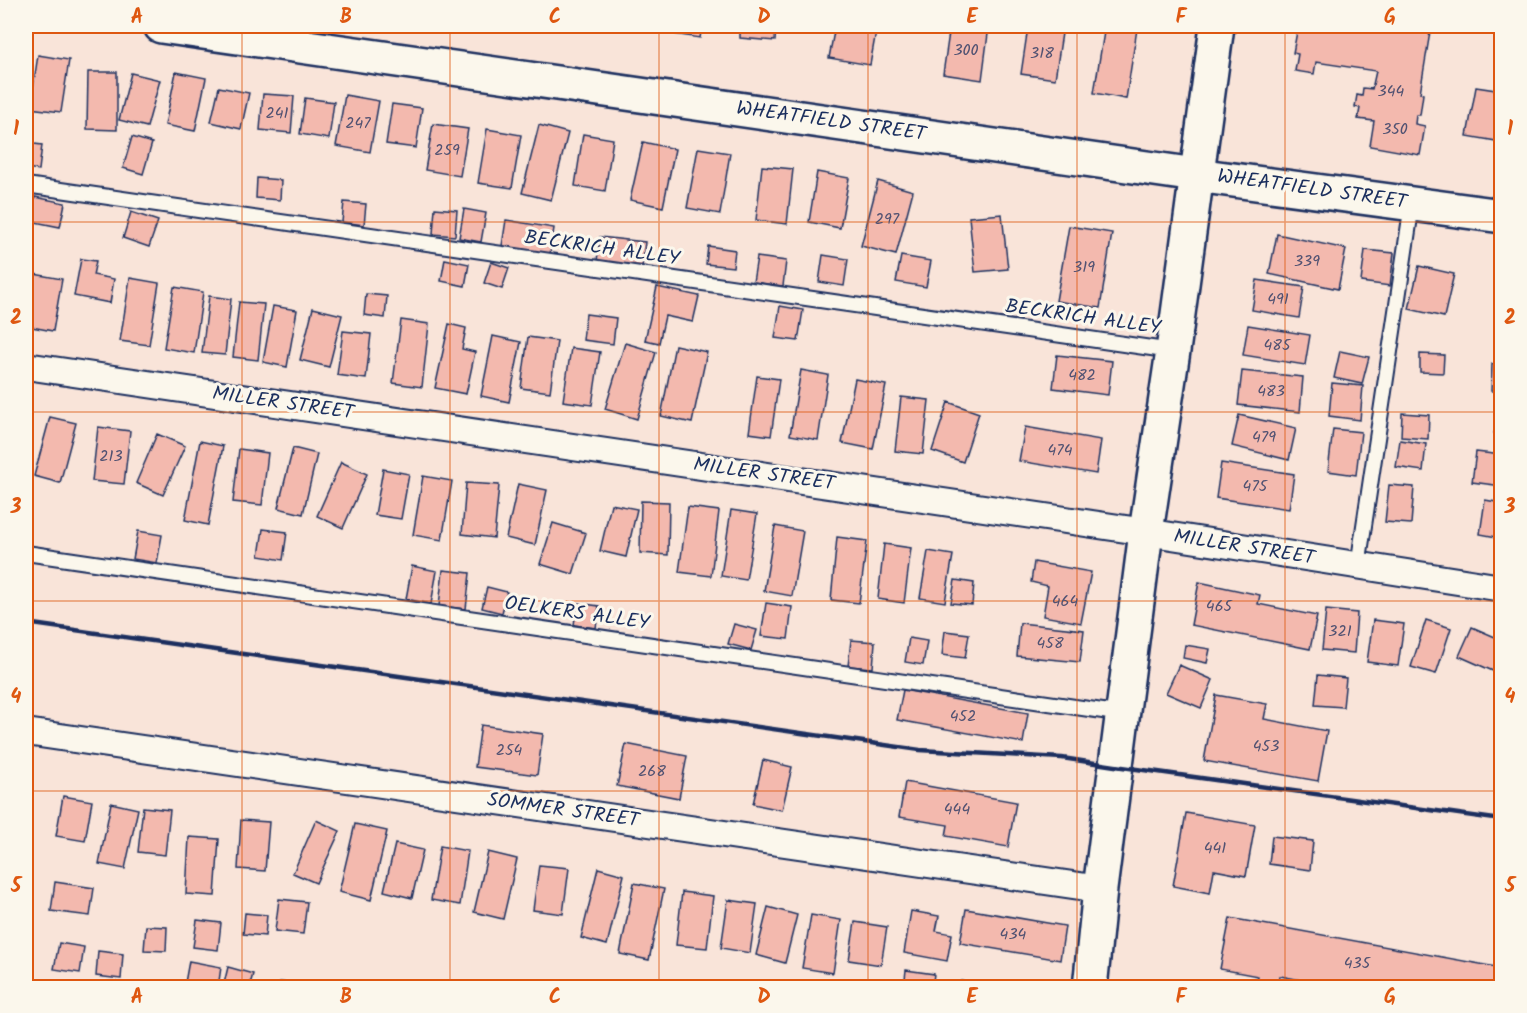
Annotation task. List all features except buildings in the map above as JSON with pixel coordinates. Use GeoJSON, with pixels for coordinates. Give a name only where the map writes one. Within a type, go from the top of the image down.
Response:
{"type":"FeatureCollection","features":[{"type":"Feature","properties":{"kind":"main road","name":"WHEATFIELD STREET"},"geometry":{"type":"LineString","coordinates":[[160,26],[1502,216]]}},
{"type":"Feature","properties":{"kind":"main road"},"geometry":{"type":"LineString","coordinates":[[1090,987],[1100,889],[1146,532],[1217,26]]}},
{"type":"Feature","properties":{"kind":"street","name":"MILLER STREET"},"geometry":{"type":"LineString","coordinates":[[26,366],[1146,532],[1502,588]]}},
{"type":"Feature","properties":{"kind":"street","name":"SOMMER STREET"},"geometry":{"type":"LineString","coordinates":[[26,732],[1100,889]]}},
{"type":"Feature","properties":{"kind":"lane","name":"BECKRICH ALLEY"},"geometry":{"type":"LineString","coordinates":[[26,185],[1173,351]]}},
{"type":"Feature","properties":{"kind":"lane"},"geometry":{"type":"LineString","coordinates":[[1358,566],[1412,204]]}},
{"type":"Feature","properties":{"kind":"lane","name":"OELKERS ALLEY"},"geometry":{"type":"LineString","coordinates":[[26,553],[1123,714]]}},
{"type":"Feature","properties":{"kind":"railway"},"geometry":{"type":"LineString","coordinates":[[26,623],[920,750],[1062,758],[1502,820]]}}]}
